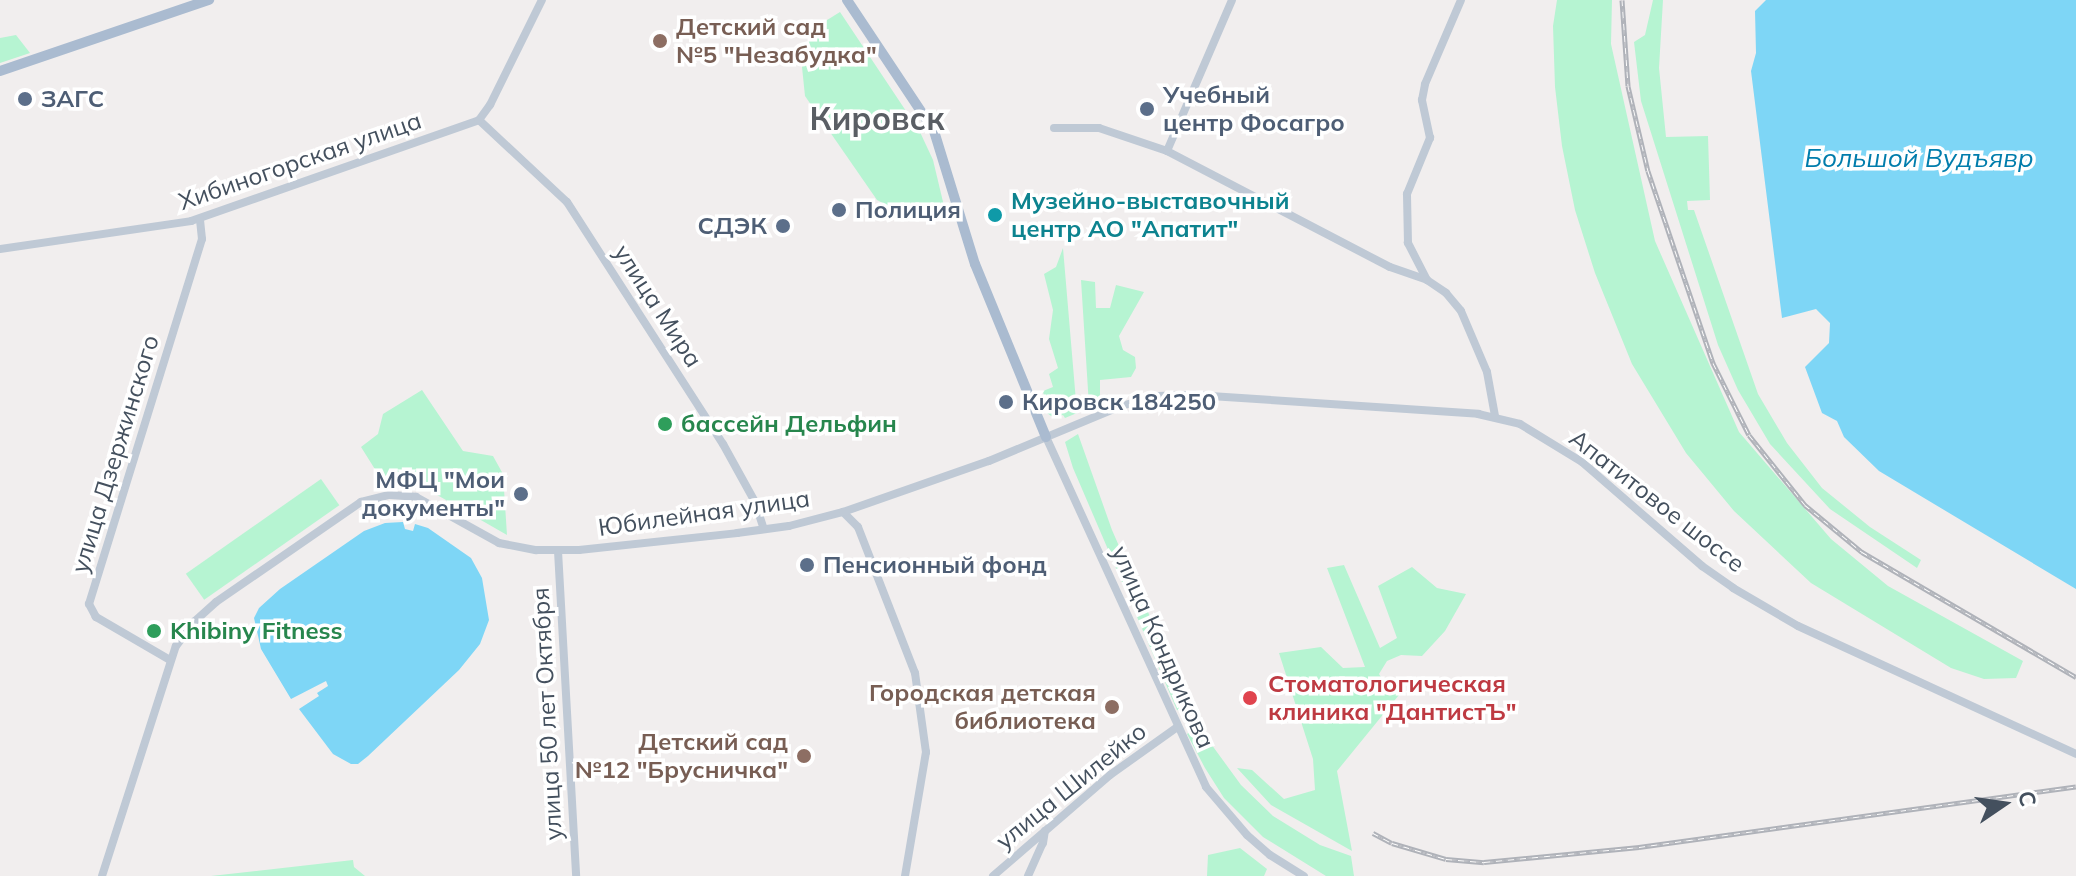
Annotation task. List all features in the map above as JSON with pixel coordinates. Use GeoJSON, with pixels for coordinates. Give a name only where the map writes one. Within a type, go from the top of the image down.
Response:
{"type":"FeatureCollection","features":[{"type":"Feature","properties":{"kind":"main road"},"geometry":{"type":"LineString","coordinates":[[0,71],[209,0]]}},
{"type":"Feature","properties":{"kind":"main road"},"geometry":{"type":"LineString","coordinates":[[851,1],[934,131],[975,264],[1046,437]]}},
{"type":"Feature","properties":{"kind":"street"},"geometry":{"type":"LineString","coordinates":[[479,120],[490,105],[542,0]]}},
{"type":"Feature","properties":{"kind":"street"},"geometry":{"type":"LineString","coordinates":[[1167,151],[1232,0]]}},
{"type":"Feature","properties":{"kind":"street"},"geometry":{"type":"LineString","coordinates":[[1427,280],[1408,243],[1407,194],[1430,138],[1422,100],[1425,84],[1461,0]]}},
{"type":"Feature","properties":{"kind":"street","name":"Хибиногорская улица"},"geometry":{"type":"LineString","coordinates":[[0,249],[200,219],[479,120]]}},
{"type":"Feature","properties":{"kind":"street","name":"улица Мира"},"geometry":{"type":"LineString","coordinates":[[479,120],[567,202],[723,444],[755,502],[764,529]]}},
{"type":"Feature","properties":{"kind":"street"},"geometry":{"type":"LineString","coordinates":[[1054,128],[1099,128],[1167,151],[1390,267],[1427,280],[1446,293],[1461,311],[1487,372],[1495,416]]}},
{"type":"Feature","properties":{"kind":"street","name":"улица Дзержинского"},"geometry":{"type":"LineString","coordinates":[[170,660],[96,617],[89,604],[202,239],[200,219]]}},
{"type":"Feature","properties":{"kind":"street","name":"Апатитовое шоссе"},"geometry":{"type":"LineString","coordinates":[[1046,437],[1098,414],[1158,396],[1227,397],[1495,416],[1520,424],[1582,462],[1702,566],[1736,590],[1798,626],[2076,754]]}},
{"type":"Feature","properties":{"kind":"street","name":"Юбилейная улица"},"geometry":{"type":"LineString","coordinates":[[102,876],[170,660],[195,621],[216,602],[361,502],[390,495],[416,497],[499,543],[523,549],[558,551],[764,529],[843,512],[989,461],[1046,437]]}},
{"type":"Feature","properties":{"kind":"street","name":"улица Кондрикова"},"geometry":{"type":"LineString","coordinates":[[1046,437],[1176,728],[1206,787],[1239,827],[1270,855],[1304,876]]}},
{"type":"Feature","properties":{"kind":"street"},"geometry":{"type":"LineString","coordinates":[[843,512],[858,527],[915,673],[926,752],[905,876]]}},
{"type":"Feature","properties":{"kind":"street","name":"улица 50 лет Октября"},"geometry":{"type":"LineString","coordinates":[[558,551],[576,876]]}},
{"type":"Feature","properties":{"kind":"street","name":"улица Шилейко"},"geometry":{"type":"LineString","coordinates":[[993,876],[1110,775],[1176,728]]}},
{"type":"Feature","properties":{"kind":"street"},"geometry":{"type":"LineString","coordinates":[[1028,876],[1043,843],[1045,830]]}},
{"type":"Feature","properties":{"kind":"green space"},"geometry":{"type":"Polygon","coordinates":[[[1557,0],[1612,0],[1611,44],[1655,241],[1739,432],[1831,539],[1888,586],[2023,661],[2016,678],[1984,679],[1951,668],[1811,583],[1734,511],[1686,453],[1632,364],[1595,273],[1575,210],[1562,146],[1555,87],[1553,26],[1557,0]]]}},
{"type":"Feature","properties":{"kind":"green space"},"geometry":{"type":"Polygon","coordinates":[[[1653,0],[1663,0],[1659,68],[1666,137],[1708,136],[1710,200],[1687,201],[1688,210],[1694,210],[1758,394],[1787,443],[1822,488],[1870,527],[1921,560],[1917,568],[1830,509],[1770,444],[1738,390],[1718,345],[1641,101],[1634,42],[1645,35],[1653,0]]]}},
{"type":"Feature","properties":{"kind":"green space"},"geometry":{"type":"Polygon","coordinates":[[[840,12],[920,132],[933,160],[944,206],[917,215],[903,214],[877,200],[805,96],[802,67],[805,47],[819,25],[840,12]]]}},
{"type":"Feature","properties":{"kind":"green space"},"geometry":{"type":"Polygon","coordinates":[[[16,35],[30,53],[0,63],[0,38],[16,35]]]}},
{"type":"Feature","properties":{"kind":"green space"},"geometry":{"type":"Polygon","coordinates":[[[1063,248],[1077,413],[1054,418],[1047,413],[1043,391],[1053,387],[1049,374],[1058,368],[1049,339],[1053,310],[1044,274],[1056,267],[1063,248]]]}},
{"type":"Feature","properties":{"kind":"green space"},"geometry":{"type":"Polygon","coordinates":[[[1081,280],[1095,282],[1096,308],[1110,308],[1116,285],[1144,292],[1119,336],[1123,350],[1135,357],[1136,368],[1131,377],[1100,380],[1100,405],[1089,406],[1081,280]]]}},
{"type":"Feature","properties":{"kind":"green space"},"geometry":{"type":"Polygon","coordinates":[[[422,390],[463,451],[493,456],[503,474],[507,535],[425,488],[383,482],[361,447],[378,434],[383,414],[422,390]]]}},
{"type":"Feature","properties":{"kind":"green space"},"geometry":{"type":"Polygon","coordinates":[[[1078,434],[1112,530],[1190,708],[1185,712],[1177,710],[1073,468],[1065,442],[1078,434]]]}},
{"type":"Feature","properties":{"kind":"green space"},"geometry":{"type":"Polygon","coordinates":[[[321,479],[339,505],[204,600],[186,574],[321,479]]]}},
{"type":"Feature","properties":{"kind":"green space"},"geometry":{"type":"Polygon","coordinates":[[[1344,565],[1380,648],[1397,638],[1378,586],[1412,567],[1437,588],[1466,594],[1445,631],[1422,656],[1401,655],[1387,661],[1379,674],[1386,685],[1403,690],[1337,771],[1352,851],[1271,805],[1237,768],[1252,770],[1284,799],[1315,790],[1313,759],[1279,653],[1321,647],[1343,668],[1365,667],[1327,568],[1344,565]]]}},
{"type":"Feature","properties":{"kind":"green space"},"geometry":{"type":"Polygon","coordinates":[[[1198,726],[1241,785],[1273,816],[1320,845],[1351,856],[1354,876],[1326,876],[1263,837],[1224,798],[1205,768],[1187,734],[1198,726]]]}},
{"type":"Feature","properties":{"kind":"green space"},"geometry":{"type":"Polygon","coordinates":[[[1240,848],[1267,869],[1264,876],[1207,876],[1208,855],[1240,848]]]}},
{"type":"Feature","properties":{"kind":"green space"},"geometry":{"type":"Polygon","coordinates":[[[353,860],[354,867],[365,876],[211,876],[353,860]]]}},
{"type":"Feature","properties":{"kind":"water","name":"Большой Вудъявр"},"geometry":{"type":"Polygon","coordinates":[[[1766,0],[2076,0],[2076,589],[1879,471],[1844,437],[1837,421],[1822,413],[1805,367],[1829,343],[1830,323],[1816,309],[1782,318],[1751,71],[1756,53],[1755,11],[1766,0]]]}},
{"type":"Feature","properties":{"kind":"water"},"geometry":{"type":"Polygon","coordinates":[[[403,522],[405,529],[413,531],[415,524],[428,528],[471,558],[482,578],[489,620],[480,644],[459,670],[368,756],[358,764],[351,764],[333,754],[299,709],[319,696],[317,693],[328,686],[326,681],[291,699],[261,649],[254,618],[259,608],[280,589],[364,531],[385,523],[403,522]]]}},
{"type":"Feature","properties":{"kind":"railway"},"geometry":{"type":"LineString","coordinates":[[1622,0],[1628,86],[1648,171],[1713,363],[1749,435],[1805,505],[1862,552],[2076,677]]}},
{"type":"Feature","properties":{"kind":"railway"},"geometry":{"type":"LineString","coordinates":[[1373,833],[1392,843],[1446,859],[1484,862],[1639,847],[2076,786]]}},
{"type":"Feature","properties":{"kind":"place","name":"Детский сад №5 \"Незабудка\""},"geometry":{"type":"Point","coordinates":[660,41]}},
{"type":"Feature","properties":{"kind":"place","name":"ЗАГС"},"geometry":{"type":"Point","coordinates":[25,99]}},
{"type":"Feature","properties":{"kind":"place","name":"Учебный центр Фосагро"},"geometry":{"type":"Point","coordinates":[1147,109]}},
{"type":"Feature","properties":{"kind":"place","name":"Полиция"},"geometry":{"type":"Point","coordinates":[839,210]}},
{"type":"Feature","properties":{"kind":"place","name":"Музейно-выставочный центр АО \"Апатит\""},"geometry":{"type":"Point","coordinates":[995,215]}},
{"type":"Feature","properties":{"kind":"place","name":"СДЭК"},"geometry":{"type":"Point","coordinates":[783,226]}},
{"type":"Feature","properties":{"kind":"place","name":"Кировск 184250"},"geometry":{"type":"Point","coordinates":[1006,402]}},
{"type":"Feature","properties":{"kind":"place","name":"бассейн Дельфин"},"geometry":{"type":"Point","coordinates":[665,424]}},
{"type":"Feature","properties":{"kind":"place","name":"МФЦ \"Мои документы\""},"geometry":{"type":"Point","coordinates":[521,494]}},
{"type":"Feature","properties":{"kind":"place","name":"Пенсионный фонд"},"geometry":{"type":"Point","coordinates":[807,565]}},
{"type":"Feature","properties":{"kind":"place","name":"Khibiny Fitness"},"geometry":{"type":"Point","coordinates":[154,631]}},
{"type":"Feature","properties":{"kind":"place","name":"Стоматологическая клиника \"ДантистЪ\""},"geometry":{"type":"Point","coordinates":[1250,698]}},
{"type":"Feature","properties":{"kind":"place","name":"Городская детская библиотека"},"geometry":{"type":"Point","coordinates":[1112,707]}},
{"type":"Feature","properties":{"kind":"place","name":"Детский сад №12 \"Брусничка\""},"geometry":{"type":"Point","coordinates":[804,756]}},
{"type":"Feature","properties":{"kind":"district","name":"Кировск"},"geometry":{"type":"Point","coordinates":[877,118]}}]}
